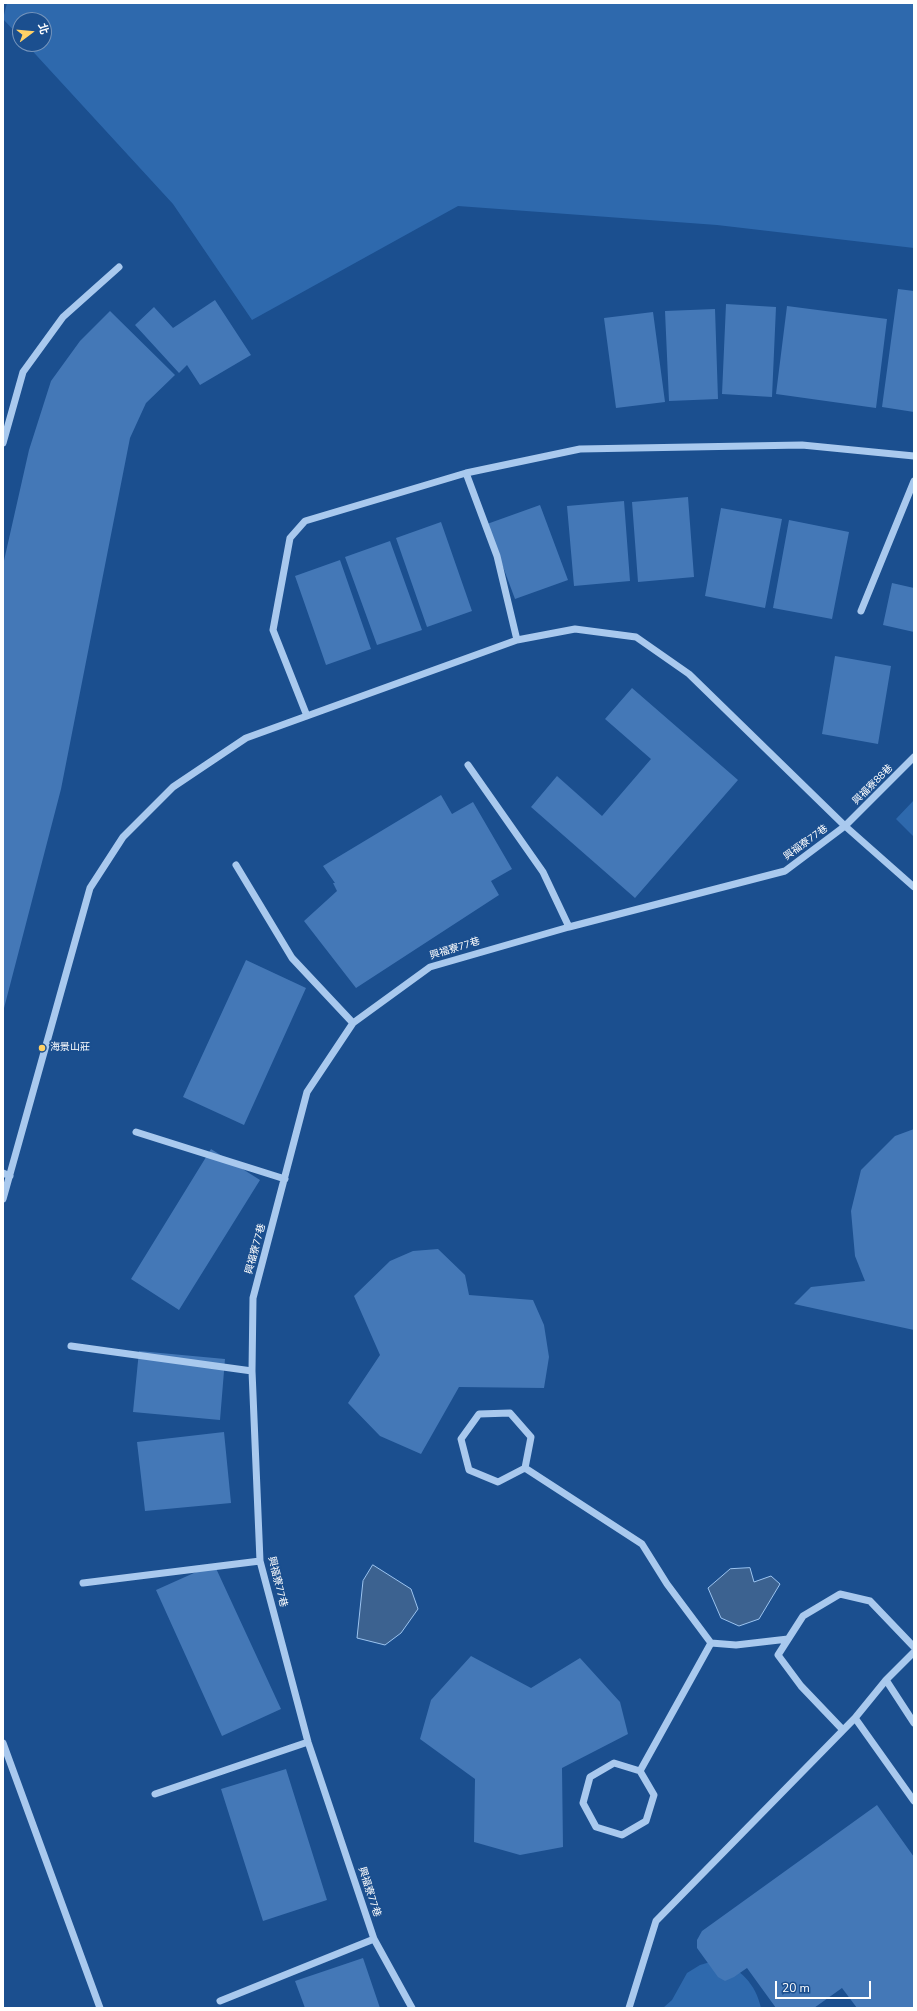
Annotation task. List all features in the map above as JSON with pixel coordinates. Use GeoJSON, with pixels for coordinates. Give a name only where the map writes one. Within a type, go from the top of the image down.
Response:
{"type":"FeatureCollection","features":[{"type":"Feature","properties":{"kind":"street"},"geometry":{"type":"LineString","coordinates":[[3,444],[23,372],[63,317],[119,267]]}},
{"type":"Feature","properties":{"kind":"street"},"geometry":{"type":"LineString","coordinates":[[307,716],[273,630],[290,538],[305,521],[466,473],[580,449],[802,445],[914,456]]}},
{"type":"Feature","properties":{"kind":"street"},"geometry":{"type":"LineString","coordinates":[[466,473],[497,556],[517,640]]}},
{"type":"Feature","properties":{"kind":"street"},"geometry":{"type":"LineString","coordinates":[[862,612],[914,481]]}},
{"type":"Feature","properties":{"kind":"street"},"geometry":{"type":"LineString","coordinates":[[3,1199],[90,888],[123,837],[173,787],[246,738],[517,640],[575,629],[636,637],[689,674],[845,826],[914,887]]}},
{"type":"Feature","properties":{"kind":"street","name":"興福寮88巷"},"geometry":{"type":"LineString","coordinates":[[845,826],[914,757]]}},
{"type":"Feature","properties":{"kind":"street"},"geometry":{"type":"LineString","coordinates":[[468,764],[543,872],[568,927]]}},
{"type":"Feature","properties":{"kind":"street","name":"興福寮77巷"},"geometry":{"type":"LineString","coordinates":[[412,2008],[374,1939],[308,1742],[260,1561],[252,1372],[253,1298],[307,1092],[353,1023],[430,967],[568,927],[785,871],[845,826]]}},
{"type":"Feature","properties":{"kind":"street"},"geometry":{"type":"LineString","coordinates":[[236,865],[292,958],[353,1023]]}},
{"type":"Feature","properties":{"kind":"street"},"geometry":{"type":"LineString","coordinates":[[136,1132],[285,1179]]}},
{"type":"Feature","properties":{"kind":"street"},"geometry":{"type":"LineString","coordinates":[[3,1173],[10,1176]]}},
{"type":"Feature","properties":{"kind":"street"},"geometry":{"type":"LineString","coordinates":[[71,1346],[252,1372]]}},
{"type":"Feature","properties":{"kind":"street"},"geometry":{"type":"LineString","coordinates":[[510,1413],[531,1437],[525,1468],[498,1482],[469,1470],[461,1439],[479,1414],[510,1413]]}},
{"type":"Feature","properties":{"kind":"street"},"geometry":{"type":"LineString","coordinates":[[525,1468],[642,1544],[666,1584],[711,1643],[736,1645],[788,1639]]}},
{"type":"Feature","properties":{"kind":"street"},"geometry":{"type":"LineString","coordinates":[[82,1583],[260,1561]]}},
{"type":"Feature","properties":{"kind":"street"},"geometry":{"type":"LineString","coordinates":[[843,1730],[801,1686],[778,1655],[803,1616],[840,1594],[870,1601],[914,1647]]}},
{"type":"Feature","properties":{"kind":"street"},"geometry":{"type":"LineString","coordinates":[[640,1771],[711,1643]]}},
{"type":"Feature","properties":{"kind":"street"},"geometry":{"type":"LineString","coordinates":[[629,2008],[656,1921],[843,1730],[886,1680],[914,1652]]}},
{"type":"Feature","properties":{"kind":"street"},"geometry":{"type":"LineString","coordinates":[[886,1680],[914,1723]]}},
{"type":"Feature","properties":{"kind":"street"},"geometry":{"type":"LineString","coordinates":[[854,1718],[914,1801]]}},
{"type":"Feature","properties":{"kind":"street"},"geometry":{"type":"LineString","coordinates":[[154,1794],[308,1742]]}},
{"type":"Feature","properties":{"kind":"street"},"geometry":{"type":"LineString","coordinates":[[3,1743],[99,2008]]}},
{"type":"Feature","properties":{"kind":"street"},"geometry":{"type":"LineString","coordinates":[[614,1763],[640,1771],[654,1795],[646,1821],[622,1835],[596,1827],[583,1804],[590,1777],[614,1763]]}},
{"type":"Feature","properties":{"kind":"street"},"geometry":{"type":"LineString","coordinates":[[220,2001],[374,1939]]}},
{"type":"Feature","properties":{"kind":"shaded area"},"geometry":{"type":"Polygon","coordinates":[[[7,3],[914,3],[914,248],[717,225],[458,206],[252,320],[173,204],[33,52],[52,52],[52,12],[12,12],[12,29],[3,19],[7,3]]]}},
{"type":"Feature","properties":{"kind":"shaded area"},"geometry":{"type":"Polygon","coordinates":[[[914,800],[914,837],[896,819],[914,800]]]}},
{"type":"Feature","properties":{"kind":"shaded area"},"geometry":{"type":"Polygon","coordinates":[[[373,1565],[411,1589],[418,1609],[401,1633],[385,1645],[357,1638],[363,1581],[373,1565]]]}},
{"type":"Feature","properties":{"kind":"shaded area"},"geometry":{"type":"Polygon","coordinates":[[[750,1568],[754,1582],[771,1576],[780,1584],[759,1619],[739,1626],[721,1618],[708,1588],[730,1569],[750,1568]]]}},
{"type":"Feature","properties":{"kind":"shaded area"},"geometry":{"type":"Polygon","coordinates":[[[717,1960],[740,1972],[746,1978],[759,1999],[761,2008],[663,2008],[672,2000],[687,1973],[700,1965],[717,1960]]]}},
{"type":"Feature","properties":{"kind":"building"},"geometry":{"type":"Polygon","coordinates":[[[898,289],[914,291],[914,412],[882,407],[898,289]]]}},
{"type":"Feature","properties":{"kind":"building"},"geometry":{"type":"Polygon","coordinates":[[[215,300],[251,355],[200,385],[187,365],[179,373],[135,325],[154,307],[173,328],[215,300]]]}},
{"type":"Feature","properties":{"kind":"building"},"geometry":{"type":"Polygon","coordinates":[[[726,304],[776,307],[772,397],[722,394],[726,304]]]}},
{"type":"Feature","properties":{"kind":"building"},"geometry":{"type":"Polygon","coordinates":[[[787,306],[887,319],[876,408],[776,394],[787,306]]]}},
{"type":"Feature","properties":{"kind":"building"},"geometry":{"type":"Polygon","coordinates":[[[715,309],[718,399],[669,401],[665,311],[715,309]]]}},
{"type":"Feature","properties":{"kind":"building"},"geometry":{"type":"Polygon","coordinates":[[[110,311],[175,375],[146,403],[130,438],[61,789],[3,1012],[3,565],[29,450],[51,381],[80,341],[110,311]]]}},
{"type":"Feature","properties":{"kind":"building"},"geometry":{"type":"Polygon","coordinates":[[[653,312],[665,402],[616,408],[604,318],[653,312]]]}},
{"type":"Feature","properties":{"kind":"building"},"geometry":{"type":"Polygon","coordinates":[[[688,497],[694,577],[638,582],[632,502],[688,497]]]}},
{"type":"Feature","properties":{"kind":"building"},"geometry":{"type":"Polygon","coordinates":[[[624,501],[630,581],[574,586],[567,506],[624,501]]]}},
{"type":"Feature","properties":{"kind":"building"},"geometry":{"type":"Polygon","coordinates":[[[540,505],[568,580],[515,599],[487,524],[540,505]]]}},
{"type":"Feature","properties":{"kind":"building"},"geometry":{"type":"Polygon","coordinates":[[[721,508],[782,519],[765,608],[705,596],[721,508]]]}},
{"type":"Feature","properties":{"kind":"building"},"geometry":{"type":"Polygon","coordinates":[[[789,520],[849,532],[832,619],[773,608],[789,520]]]}},
{"type":"Feature","properties":{"kind":"building"},"geometry":{"type":"Polygon","coordinates":[[[441,522],[472,611],[427,627],[396,538],[441,522]]]}},
{"type":"Feature","properties":{"kind":"building"},"geometry":{"type":"Polygon","coordinates":[[[390,541],[422,630],[377,645],[345,557],[390,541]]]}},
{"type":"Feature","properties":{"kind":"building"},"geometry":{"type":"Polygon","coordinates":[[[340,560],[371,649],[326,665],[295,576],[340,560]]]}},
{"type":"Feature","properties":{"kind":"building"},"geometry":{"type":"Polygon","coordinates":[[[892,583],[914,588],[914,632],[883,625],[892,583]]]}},
{"type":"Feature","properties":{"kind":"building"},"geometry":{"type":"Polygon","coordinates":[[[835,656],[891,666],[878,744],[822,734],[835,656]]]}},
{"type":"Feature","properties":{"kind":"building"},"geometry":{"type":"Polygon","coordinates":[[[632,688],[738,780],[635,898],[531,807],[557,776],[602,816],[651,759],[605,719],[632,688]]]}},
{"type":"Feature","properties":{"kind":"building"},"geometry":{"type":"Polygon","coordinates":[[[441,795],[452,814],[473,802],[512,869],[491,881],[499,895],[356,988],[304,921],[337,891],[333,883],[335,883],[323,866],[441,795]]]}},
{"type":"Feature","properties":{"kind":"building"},"geometry":{"type":"Polygon","coordinates":[[[246,960],[306,988],[244,1125],[183,1097],[246,960]]]}},
{"type":"Feature","properties":{"kind":"building"},"geometry":{"type":"Polygon","coordinates":[[[914,1129],[914,1330],[794,1304],[811,1287],[865,1281],[855,1256],[851,1211],[861,1170],[895,1136],[914,1129]]]}},
{"type":"Feature","properties":{"kind":"building"},"geometry":{"type":"Polygon","coordinates":[[[211,1149],[260,1180],[179,1310],[131,1279],[211,1149]]]}},
{"type":"Feature","properties":{"kind":"building"},"geometry":{"type":"Polygon","coordinates":[[[438,1249],[465,1275],[469,1295],[533,1300],[544,1325],[549,1357],[544,1388],[459,1387],[421,1454],[380,1436],[348,1403],[380,1355],[354,1296],[390,1261],[413,1251],[438,1249]]]}},
{"type":"Feature","properties":{"kind":"building"},"geometry":{"type":"Polygon","coordinates":[[[139,1351],[225,1359],[220,1420],[133,1412],[139,1351]]]}},
{"type":"Feature","properties":{"kind":"building"},"geometry":{"type":"Polygon","coordinates":[[[224,1432],[231,1503],[145,1511],[137,1442],[224,1432]]]}},
{"type":"Feature","properties":{"kind":"building"},"geometry":{"type":"Polygon","coordinates":[[[214,1564],[281,1709],[222,1736],[156,1590],[214,1564]]]}},
{"type":"Feature","properties":{"kind":"building"},"geometry":{"type":"Polygon","coordinates":[[[471,1656],[531,1688],[580,1658],[620,1702],[628,1734],[562,1768],[563,1847],[520,1855],[474,1842],[475,1779],[420,1739],[431,1700],[471,1656]]]}},
{"type":"Feature","properties":{"kind":"building"},"geometry":{"type":"Polygon","coordinates":[[[286,1769],[327,1900],[263,1921],[221,1789],[286,1769]]]}},
{"type":"Feature","properties":{"kind":"building"},"geometry":{"type":"Polygon","coordinates":[[[877,1805],[914,1857],[914,2008],[857,2008],[842,1988],[814,2008],[776,2008],[747,1968],[725,1981],[718,1977],[697,1948],[697,1940],[702,1931],[877,1805]]]}},
{"type":"Feature","properties":{"kind":"building"},"geometry":{"type":"Polygon","coordinates":[[[363,1958],[380,2008],[305,2008],[295,1981],[363,1958]]]}},
{"type":"Feature","properties":{"kind":"place","name":"海景山莊"},"geometry":{"type":"Point","coordinates":[42,1048]}}]}
